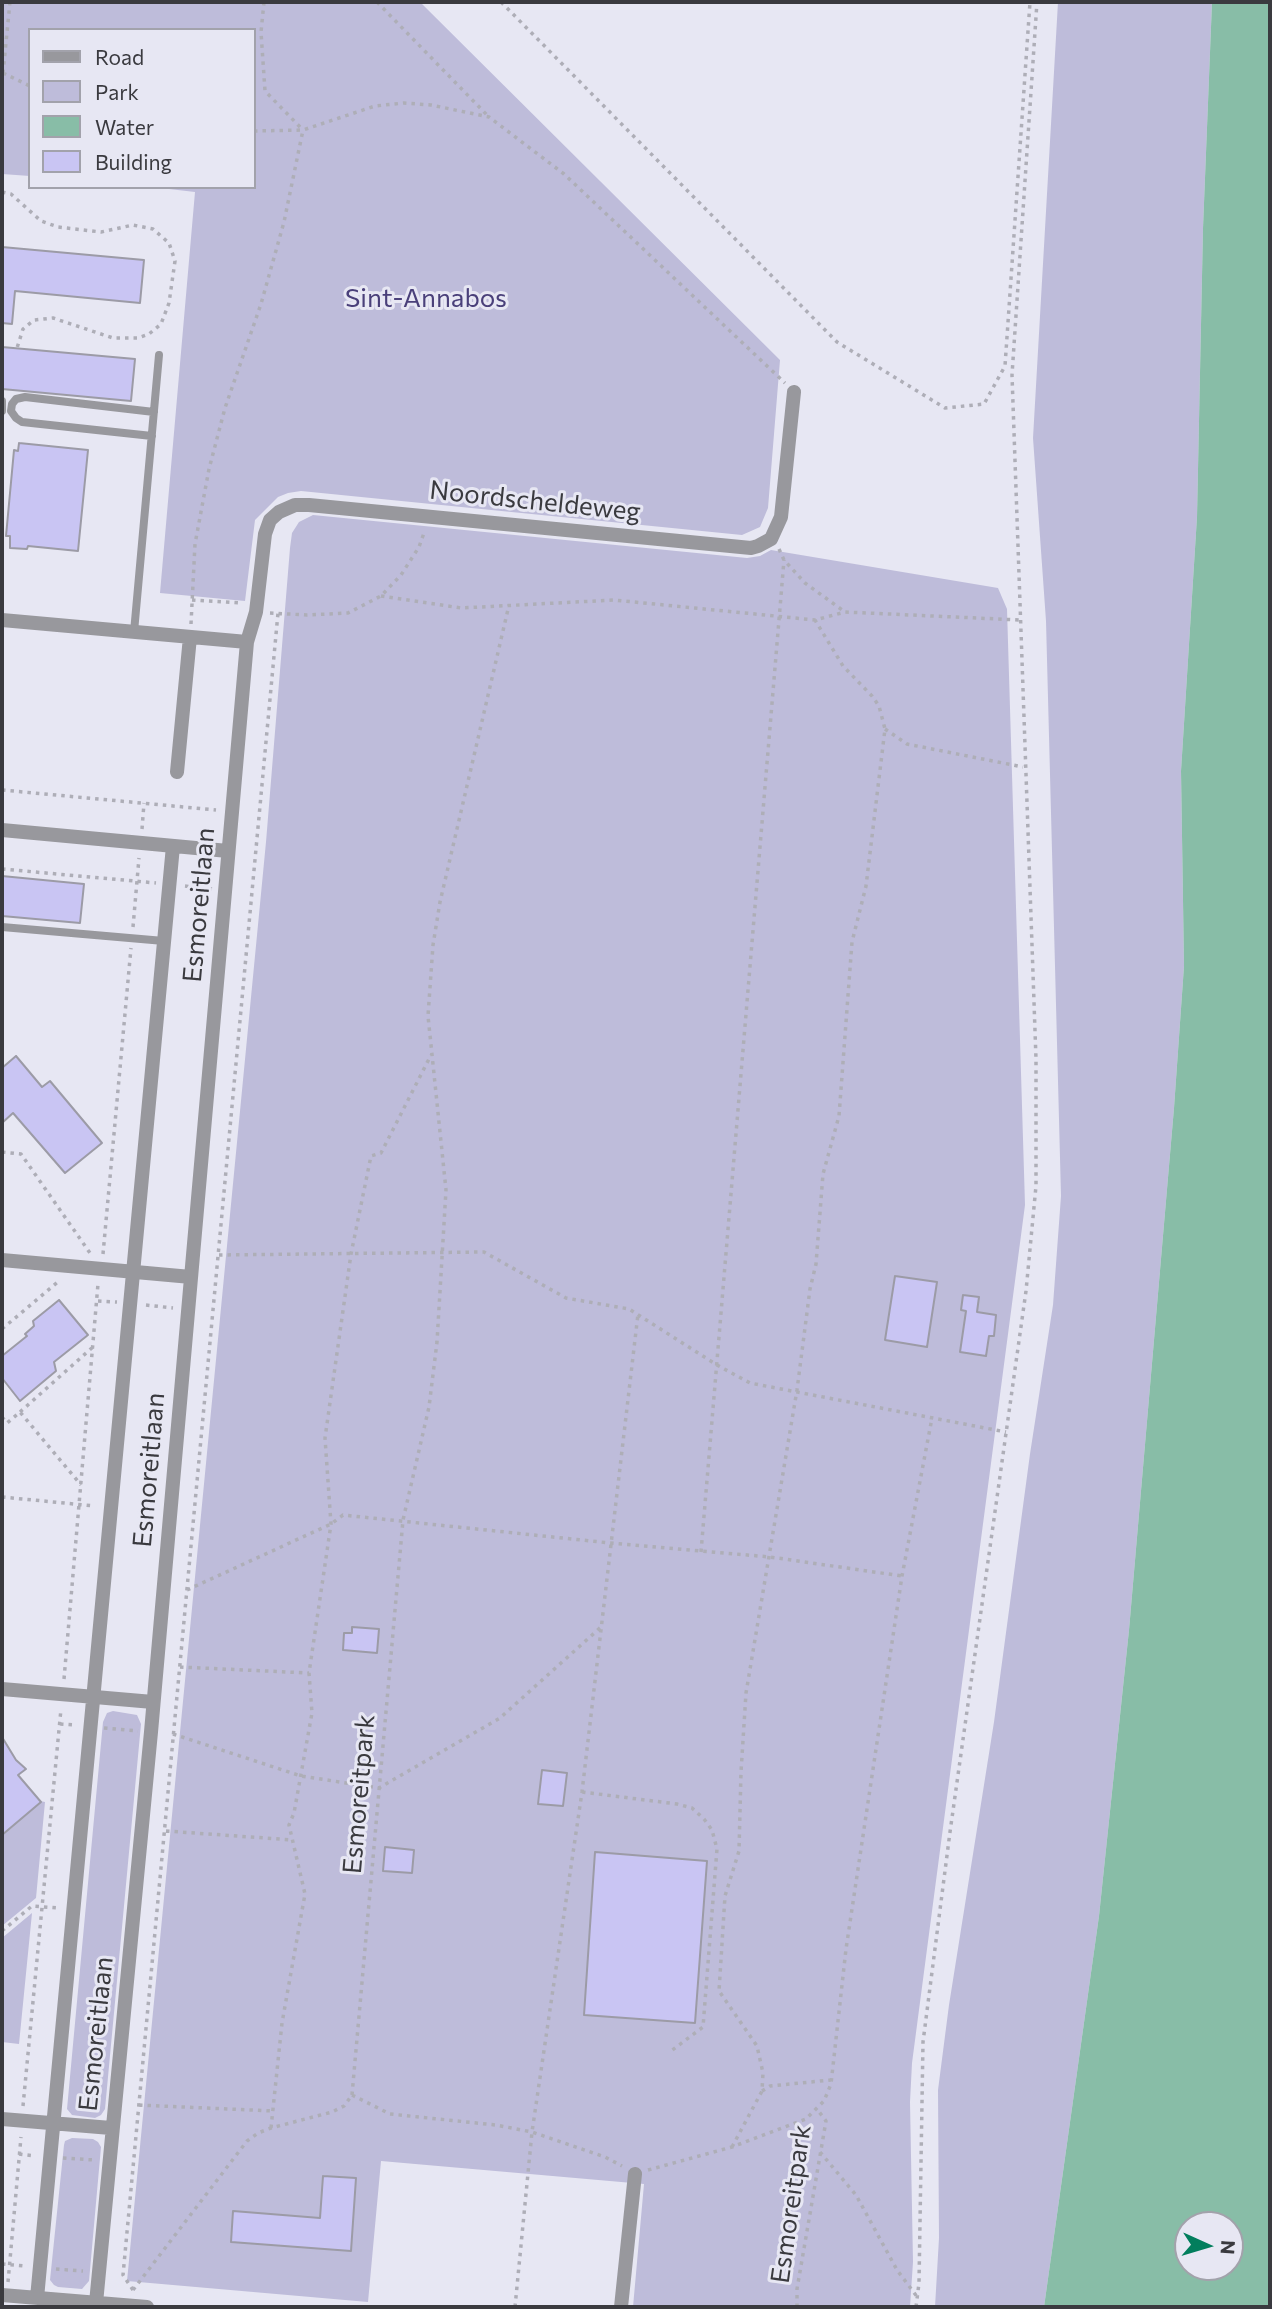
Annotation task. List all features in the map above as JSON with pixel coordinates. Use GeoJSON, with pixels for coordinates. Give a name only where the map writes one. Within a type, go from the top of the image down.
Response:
{"type":"FeatureCollection","features":[{"type":"Feature","properties":{"kind":"street","name":"Noordscheldeweg"},"geometry":{"type":"LineString","coordinates":[[247,642],[256,612],[265,534],[270,520],[279,512],[295,505],[430,515],[751,548],[758,546],[771,539],[780,517],[794,392]]}},
{"type":"Feature","properties":{"kind":"street"},"geometry":{"type":"LineString","coordinates":[[2,620],[247,642]]}},
{"type":"Feature","properties":{"kind":"street"},"geometry":{"type":"LineString","coordinates":[[177,772],[190,636]]}},
{"type":"Feature","properties":{"kind":"street","name":"Esmoreitlaan"},"geometry":{"type":"LineString","coordinates":[[96,2302],[151,1732],[247,642]]}},
{"type":"Feature","properties":{"kind":"street"},"geometry":{"type":"LineString","coordinates":[[2,830],[228,851]]}},
{"type":"Feature","properties":{"kind":"street","name":"Esmoreitlaan"},"geometry":{"type":"LineString","coordinates":[[37,2298],[173,846]]}},
{"type":"Feature","properties":{"kind":"street"},"geometry":{"type":"LineString","coordinates":[[2,1260],[76,1267],[100,1277],[133,1272],[191,1278]]}},
{"type":"Feature","properties":{"kind":"street"},"geometry":{"type":"LineString","coordinates":[[2,1689],[153,1702]]}},
{"type":"Feature","properties":{"kind":"street"},"geometry":{"type":"LineString","coordinates":[[2,2119],[111,2128]]}},
{"type":"Feature","properties":{"kind":"street"},"geometry":{"type":"LineString","coordinates":[[621,2307],[635,2174]]}},
{"type":"Feature","properties":{"kind":"street"},"geometry":{"type":"LineString","coordinates":[[4,2295],[147,2307]]}},
{"type":"Feature","properties":{"kind":"lane"},"geometry":{"type":"LineString","coordinates":[[134,632],[159,355]]}},
{"type":"Feature","properties":{"kind":"lane"},"geometry":{"type":"LineString","coordinates":[[152,436],[32,424],[16,418],[11,411],[16,400],[25,397],[154,412]]}},
{"type":"Feature","properties":{"kind":"lane"},"geometry":{"type":"LineString","coordinates":[[2,401],[2,411]]}},
{"type":"Feature","properties":{"kind":"lane"},"geometry":{"type":"LineString","coordinates":[[2,927],[164,941]]}},
{"type":"Feature","properties":{"kind":"path"},"geometry":{"type":"LineString","coordinates":[[10,2],[2,74],[28,85]]}},
{"type":"Feature","properties":{"kind":"path"},"geometry":{"type":"LineString","coordinates":[[264,2],[261,32],[265,91],[303,130]]}},
{"type":"Feature","properties":{"kind":"path"},"geometry":{"type":"LineString","coordinates":[[377,2],[489,117],[564,174],[794,392]]}},
{"type":"Feature","properties":{"kind":"path"},"geometry":{"type":"LineString","coordinates":[[501,2],[837,342],[945,408],[984,404],[1005,366],[1030,2]]}},
{"type":"Feature","properties":{"kind":"path"},"geometry":{"type":"LineString","coordinates":[[916,2307],[921,2059],[1026,1290],[1036,1186],[1036,1059],[1012,374],[1037,2]]}},
{"type":"Feature","properties":{"kind":"path"},"geometry":{"type":"LineString","coordinates":[[2,24],[8,23]]}},
{"type":"Feature","properties":{"kind":"path"},"geometry":{"type":"LineString","coordinates":[[256,131],[303,130],[375,106],[404,103],[431,105],[489,117]]}},
{"type":"Feature","properties":{"kind":"path"},"geometry":{"type":"LineString","coordinates":[[190,636],[195,544],[209,469],[225,408],[261,304],[284,222],[303,130]]}},
{"type":"Feature","properties":{"kind":"path"},"geometry":{"type":"LineString","coordinates":[[2,192],[11,194],[41,221],[58,227],[101,232],[134,225],[153,229],[169,243],[175,261],[169,303],[161,324],[149,334],[138,338],[113,338],[53,318],[34,320],[23,329],[17,348]]}},
{"type":"Feature","properties":{"kind":"path"},"geometry":{"type":"LineString","coordinates":[[192,600],[247,604],[256,612],[307,615],[348,613],[381,596],[401,575],[419,547],[430,515]]}},
{"type":"Feature","properties":{"kind":"path"},"geometry":{"type":"LineString","coordinates":[[701,1552],[784,560],[805,583],[845,612]]}},
{"type":"Feature","properties":{"kind":"path"},"geometry":{"type":"LineString","coordinates":[[381,596],[461,608],[614,600],[815,620],[845,612],[1020,620]]}},
{"type":"Feature","properties":{"kind":"path","name":"Esmoreitpark"},"geometry":{"type":"LineString","coordinates":[[352,2095],[403,1520],[429,1407],[437,1342],[446,1190],[428,1016],[433,946],[440,902],[509,605]]}},
{"type":"Feature","properties":{"kind":"path"},"geometry":{"type":"LineString","coordinates":[[133,2290],[123,2275],[278,613]]}},
{"type":"Feature","properties":{"kind":"path"},"geometry":{"type":"LineString","coordinates":[[732,2147],[762,2091],[763,2073],[757,2046],[719,1992],[724,1896],[740,1851],[746,1693],[816,1264],[823,1174],[839,1116],[852,942],[866,886],[885,729],[879,706],[843,666],[815,620]]}},
{"type":"Feature","properties":{"kind":"path"},"geometry":{"type":"LineString","coordinates":[[885,729],[906,744],[1024,767]]}},
{"type":"Feature","properties":{"kind":"path"},"geometry":{"type":"LineString","coordinates":[[2,790],[232,811]]}},
{"type":"Feature","properties":{"kind":"path"},"geometry":{"type":"LineString","coordinates":[[63,1694],[144,803]]}},
{"type":"Feature","properties":{"kind":"path"},"geometry":{"type":"LineString","coordinates":[[2,869],[225,890]]}},
{"type":"Feature","properties":{"kind":"path"},"geometry":{"type":"LineString","coordinates":[[271,2128],[282,2024],[305,1894],[289,1825],[294,1813],[312,1713],[309,1673],[331,1524],[325,1438],[351,1254],[371,1156],[381,1153],[432,1053]]}},
{"type":"Feature","properties":{"kind":"path"},"geometry":{"type":"LineString","coordinates":[[2,1152],[21,1154],[100,1277]]}},
{"type":"Feature","properties":{"kind":"path"},"geometry":{"type":"LineString","coordinates":[[219,1255],[484,1252],[566,1298],[629,1309],[750,1383],[1006,1432]]}},
{"type":"Feature","properties":{"kind":"path"},"geometry":{"type":"LineString","coordinates":[[2,1329],[76,1267]]}},
{"type":"Feature","properties":{"kind":"path"},"geometry":{"type":"LineString","coordinates":[[86,1283],[100,1277]]}},
{"type":"Feature","properties":{"kind":"path"},"geometry":{"type":"LineString","coordinates":[[48,1280],[59,1281]]}},
{"type":"Feature","properties":{"kind":"path"},"geometry":{"type":"LineString","coordinates":[[98,1301],[213,1311]]}},
{"type":"Feature","properties":{"kind":"path"},"geometry":{"type":"LineString","coordinates":[[515,2307],[532,2132],[582,1792],[638,1314]]}},
{"type":"Feature","properties":{"kind":"path"},"geometry":{"type":"LineString","coordinates":[[2,1417],[7,1423],[94,1346]]}},
{"type":"Feature","properties":{"kind":"path"},"geometry":{"type":"LineString","coordinates":[[20,1412],[81,1485]]}},
{"type":"Feature","properties":{"kind":"path","name":"Esmoreitpark"},"geometry":{"type":"LineString","coordinates":[[635,2174],[732,2147],[806,2119],[824,2101],[832,2080],[846,1949],[902,1576],[932,1418]]}},
{"type":"Feature","properties":{"kind":"path"},"geometry":{"type":"LineString","coordinates":[[2,1497],[111,1508]]}},
{"type":"Feature","properties":{"kind":"path"},"geometry":{"type":"LineString","coordinates":[[187,1590],[331,1524],[343,1515],[770,1557],[902,1576]]}},
{"type":"Feature","properties":{"kind":"path"},"geometry":{"type":"LineString","coordinates":[[60,1724],[174,1734],[301,1776],[379,1788],[500,1718],[601,1626]]}},
{"type":"Feature","properties":{"kind":"path"},"geometry":{"type":"LineString","coordinates":[[180,1667],[309,1673]]}},
{"type":"Feature","properties":{"kind":"path"},"geometry":{"type":"LineString","coordinates":[[22,2121],[62,1708],[50,1707]]}},
{"type":"Feature","properties":{"kind":"path"},"geometry":{"type":"LineString","coordinates":[[582,1792],[692,1808],[712,1830],[716,1849],[703,2028],[671,2051]]}},
{"type":"Feature","properties":{"kind":"path"},"geometry":{"type":"LineString","coordinates":[[164,1831],[293,1840]]}},
{"type":"Feature","properties":{"kind":"path"},"geometry":{"type":"LineString","coordinates":[[2,1931],[32,1906],[74,1909]]}},
{"type":"Feature","properties":{"kind":"path"},"geometry":{"type":"LineString","coordinates":[[762,2091],[769,2086],[832,2080]]}},
{"type":"Feature","properties":{"kind":"path"},"geometry":{"type":"LineString","coordinates":[[131,2306],[133,2290],[247,2141],[271,2128],[332,2112],[344,2106],[352,2095],[390,2114],[496,2125],[532,2132],[605,2157],[635,2174]]}},
{"type":"Feature","properties":{"kind":"path"},"geometry":{"type":"LineString","coordinates":[[139,2105],[273,2111]]}},
{"type":"Feature","properties":{"kind":"path","name":"Esmoreitpark"},"geometry":{"type":"LineString","coordinates":[[797,2307],[797,2289],[826,2121],[817,2109]]}},
{"type":"Feature","properties":{"kind":"path"},"geometry":{"type":"LineString","coordinates":[[4,2295],[21,2136],[11,2136]]}},
{"type":"Feature","properties":{"kind":"path"},"geometry":{"type":"LineString","coordinates":[[820,2152],[856,2195],[897,2270],[918,2299]]}},
{"type":"Feature","properties":{"kind":"path"},"geometry":{"type":"LineString","coordinates":[[19,2154],[134,2163]]}},
{"type":"Feature","properties":{"kind":"path"},"geometry":{"type":"LineString","coordinates":[[2,2264],[98,2272]]}},
{"type":"Feature","properties":{"kind":"green space","name":"Sint-Annabos"},"geometry":{"type":"Polygon","coordinates":[[[2,2],[420,2],[780,360],[768,508],[760,527],[742,535],[301,491],[278,497],[255,520],[245,601],[160,593],[195,192],[169,189],[256,189],[256,28],[28,28],[28,176],[2,174],[2,2]]]}},
{"type":"Feature","properties":{"kind":"green space"},"geometry":{"type":"Polygon","coordinates":[[[1058,2],[1212,2],[1203,228],[1197,517],[1181,771],[1184,966],[1129,1630],[1099,1916],[1044,2307],[935,2307],[939,2238],[938,2090],[1053,1305],[1061,1196],[1046,621],[1033,438],[1058,2]]]}},
{"type":"Feature","properties":{"kind":"green space"},"geometry":{"type":"Polygon","coordinates":[[[313,515],[747,558],[760,556],[771,550],[998,588],[1007,609],[1025,1205],[912,2063],[910,2102],[913,2262],[910,2307],[633,2307],[644,2184],[381,2161],[368,2302],[127,2281],[266,842],[290,548],[292,533],[299,522],[313,515]]]}},
{"type":"Feature","properties":{"kind":"green space"},"geometry":{"type":"Polygon","coordinates":[[[113,1711],[137,1715],[141,1724],[105,2109],[95,2118],[72,2115],[67,2109],[103,1722],[107,1713],[113,1711]]]}},
{"type":"Feature","properties":{"kind":"green space"},"geometry":{"type":"Polygon","coordinates":[[[40,1801],[45,1802],[36,1898],[2,1926],[2,1828],[6,1832],[40,1801]]]}},
{"type":"Feature","properties":{"kind":"green space"},"geometry":{"type":"Polygon","coordinates":[[[32,1913],[19,2044],[2,2042],[2,1938],[32,1913]]]}},
{"type":"Feature","properties":{"kind":"green space"},"geometry":{"type":"Polygon","coordinates":[[[72,2138],[93,2139],[101,2147],[89,2281],[82,2289],[58,2287],[50,2280],[64,2145],[65,2141],[72,2138]]]}},
{"type":"Feature","properties":{"kind":"water"},"geometry":{"type":"Polygon","coordinates":[[[1212,2],[1270,2],[1270,2307],[1044,2307],[1099,1916],[1129,1630],[1174,1108],[1184,966],[1181,771],[1197,517],[1203,228],[1212,2]]]}},
{"type":"Feature","properties":{"kind":"building"},"geometry":{"type":"Polygon","coordinates":[[[2,247],[144,260],[140,303],[15,291],[12,324],[2,323],[2,247]]]}},
{"type":"Feature","properties":{"kind":"building"},"geometry":{"type":"Polygon","coordinates":[[[2,347],[135,359],[131,401],[2,389],[2,347]]]}},
{"type":"Feature","properties":{"kind":"building"},"geometry":{"type":"Polygon","coordinates":[[[19,443],[88,450],[78,551],[28,546],[27,549],[10,548],[10,536],[6,536],[14,450],[18,451],[19,443]]]}},
{"type":"Feature","properties":{"kind":"building"},"geometry":{"type":"Polygon","coordinates":[[[2,876],[84,884],[80,923],[2,916],[2,876]]]}},
{"type":"Feature","properties":{"kind":"building"},"geometry":{"type":"Polygon","coordinates":[[[16,1056],[42,1087],[50,1081],[102,1143],[65,1173],[13,1113],[2,1123],[2,1068],[16,1056]]]}},
{"type":"Feature","properties":{"kind":"building"},"geometry":{"type":"Polygon","coordinates":[[[895,1276],[937,1282],[927,1347],[885,1340],[895,1276]]]}},
{"type":"Feature","properties":{"kind":"building"},"geometry":{"type":"Polygon","coordinates":[[[963,1295],[979,1297],[977,1312],[996,1315],[994,1336],[989,1336],[986,1356],[960,1352],[966,1311],[961,1310],[963,1295]]]}},
{"type":"Feature","properties":{"kind":"building"},"geometry":{"type":"Polygon","coordinates":[[[59,1300],[88,1335],[54,1362],[56,1371],[20,1401],[2,1378],[2,1356],[27,1336],[25,1334],[34,1326],[33,1321],[59,1300]]]}},
{"type":"Feature","properties":{"kind":"building"},"geometry":{"type":"Polygon","coordinates":[[[352,1627],[379,1629],[377,1653],[343,1650],[344,1633],[352,1633],[352,1627]]]}},
{"type":"Feature","properties":{"kind":"building"},"geometry":{"type":"Polygon","coordinates":[[[2,1737],[16,1760],[26,1769],[18,1775],[41,1802],[2,1835],[2,1737]]]}},
{"type":"Feature","properties":{"kind":"building"},"geometry":{"type":"Polygon","coordinates":[[[542,1770],[567,1773],[563,1806],[538,1804],[542,1770]]]}},
{"type":"Feature","properties":{"kind":"building"},"geometry":{"type":"Polygon","coordinates":[[[385,1847],[414,1850],[412,1873],[383,1871],[385,1847]]]}},
{"type":"Feature","properties":{"kind":"building"},"geometry":{"type":"Polygon","coordinates":[[[595,1852],[707,1861],[695,2023],[584,2015],[595,1852]]]}},
{"type":"Feature","properties":{"kind":"building"},"geometry":{"type":"Polygon","coordinates":[[[323,2176],[356,2178],[351,2251],[231,2242],[233,2211],[320,2218],[323,2176]]]}}]}
